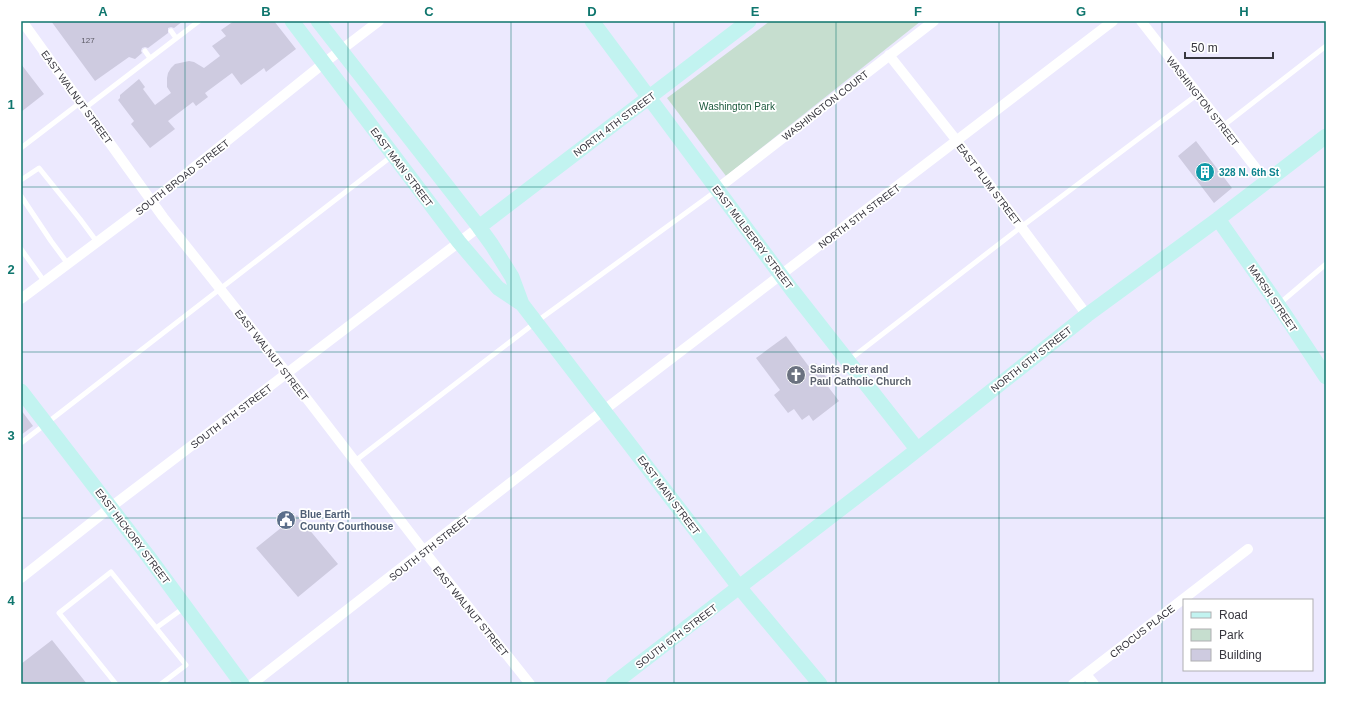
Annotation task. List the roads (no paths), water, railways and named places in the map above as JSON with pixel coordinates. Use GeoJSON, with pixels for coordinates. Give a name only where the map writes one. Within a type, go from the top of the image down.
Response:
{"type":"FeatureCollection","features":[{"type":"Feature","properties":{"kind":"street","name":"EAST WALNUT STREET"},"geometry":{"type":"LineString","coordinates":[[22,21],[152,201],[424,551],[530,684]]}},
{"type":"Feature","properties":{"kind":"street","name":"EAST MAIN STREET"},"geometry":{"type":"LineString","coordinates":[[292,21],[459,242],[498,288],[522,304]]}},
{"type":"Feature","properties":{"kind":"street","name":"EAST MAIN STREET"},"geometry":{"type":"LineString","coordinates":[[318,21],[492,245],[512,277],[522,304],[740,587],[820,684]]}},
{"type":"Feature","properties":{"kind":"street","name":"SOUTH BROAD STREET"},"geometry":{"type":"LineString","coordinates":[[21,299],[152,201],[379,21]]}},
{"type":"Feature","properties":{"kind":"street","name":"EAST MULBERRY STREET"},"geometry":{"type":"LineString","coordinates":[[592,21],[781,275],[917,449]]}},
{"type":"Feature","properties":{"kind":"street","name":"NORTH 4TH STREET"},"geometry":{"type":"LineString","coordinates":[[479,227],[749,21]]}},
{"type":"Feature","properties":{"kind":"street","name":"WASHINGTON COURT"},"geometry":{"type":"LineString","coordinates":[[717,189],[934,21]]}},
{"type":"Feature","properties":{"kind":"street","name":"NORTH 5TH STREET"},"geometry":{"type":"LineString","coordinates":[[604,410],[1113,21]]}},
{"type":"Feature","properties":{"kind":"street","name":"WASHINGTON STREET"},"geometry":{"type":"LineString","coordinates":[[1141,21],[1266,181]]}},
{"type":"Feature","properties":{"kind":"street","name":"EAST PLUM STREET"},"geometry":{"type":"LineString","coordinates":[[889,56],[957,141],[1087,315]]}},
{"type":"Feature","properties":{"kind":"street","name":"NORTH 6TH STREET"},"geometry":{"type":"LineString","coordinates":[[740,587],[1087,315],[1218,219],[1326,136]]}},
{"type":"Feature","properties":{"kind":"street","name":"MARSH STREET"},"geometry":{"type":"LineString","coordinates":[[1218,219],[1326,377]]}},
{"type":"Feature","properties":{"kind":"street","name":"SOUTH 4TH STREET"},"geometry":{"type":"LineString","coordinates":[[21,578],[111,507],[479,227]]}},
{"type":"Feature","properties":{"kind":"street","name":"EAST HICKORY STREET"},"geometry":{"type":"LineString","coordinates":[[21,390],[111,507],[242,684]]}},
{"type":"Feature","properties":{"kind":"street","name":"SOUTH 5TH STREET"},"geometry":{"type":"LineString","coordinates":[[252,684],[604,410]]}},
{"type":"Feature","properties":{"kind":"street","name":"CROCUS PLACE"},"geometry":{"type":"LineString","coordinates":[[1183,599],[1248,549]]}},
{"type":"Feature","properties":{"kind":"street","name":"SOUTH 6TH STREET"},"geometry":{"type":"LineString","coordinates":[[613,684],[740,587]]}},
{"type":"Feature","properties":{"kind":"street","name":"CROCUS PLACE"},"geometry":{"type":"LineString","coordinates":[[1074,684],[1183,599]]}},
{"type":"Feature","properties":{"kind":"street"},"geometry":{"type":"LineString","coordinates":[[1086,674],[1094,684]]}},
{"type":"Feature","properties":{"kind":"lane"},"geometry":{"type":"LineString","coordinates":[[21,148],[150,58],[199,21]]}},
{"type":"Feature","properties":{"kind":"lane"},"geometry":{"type":"LineString","coordinates":[[171,31],[176,38]]}},
{"type":"Feature","properties":{"kind":"lane"},"geometry":{"type":"LineString","coordinates":[[1223,126],[1326,46]]}},
{"type":"Feature","properties":{"kind":"lane"},"geometry":{"type":"LineString","coordinates":[[145,51],[150,58]]}},
{"type":"Feature","properties":{"kind":"lane"},"geometry":{"type":"LineString","coordinates":[[848,361],[1021,227],[1198,94]]}},
{"type":"Feature","properties":{"kind":"lane"},"geometry":{"type":"LineString","coordinates":[[21,443],[393,155]]}},
{"type":"Feature","properties":{"kind":"lane"},"geometry":{"type":"LineString","coordinates":[[21,180],[38,168],[97,242]]}},
{"type":"Feature","properties":{"kind":"lane"},"geometry":{"type":"LineString","coordinates":[[355,461],[536,322],[717,189]]}},
{"type":"Feature","properties":{"kind":"lane"},"geometry":{"type":"LineString","coordinates":[[21,196],[68,264]]}},
{"type":"Feature","properties":{"kind":"lane"},"geometry":{"type":"LineString","coordinates":[[21,249],[44,281]]}},
{"type":"Feature","properties":{"kind":"lane"},"geometry":{"type":"LineString","coordinates":[[1278,305],[1326,264]]}},
{"type":"Feature","properties":{"kind":"lane"},"geometry":{"type":"LineString","coordinates":[[116,684],[59,613],[111,572],[186,665],[161,684]]}},
{"type":"Feature","properties":{"kind":"lane"},"geometry":{"type":"LineString","coordinates":[[156,628],[185,607]]}},
{"type":"Feature","properties":{"kind":"place","name":"328 N. 6th St"},"geometry":{"type":"Point","coordinates":[1205,172]}},
{"type":"Feature","properties":{"kind":"place","name":"Saints Peter and Paul Catholic Church"},"geometry":{"type":"Point","coordinates":[796,375]}},
{"type":"Feature","properties":{"kind":"place","name":"Blue Earth County Courthouse"},"geometry":{"type":"Point","coordinates":[286,520]}},
{"type":"Feature","properties":{"kind":"park label","name":"Washington Park"},"geometry":{"type":"Point","coordinates":[737,106]}}]}
